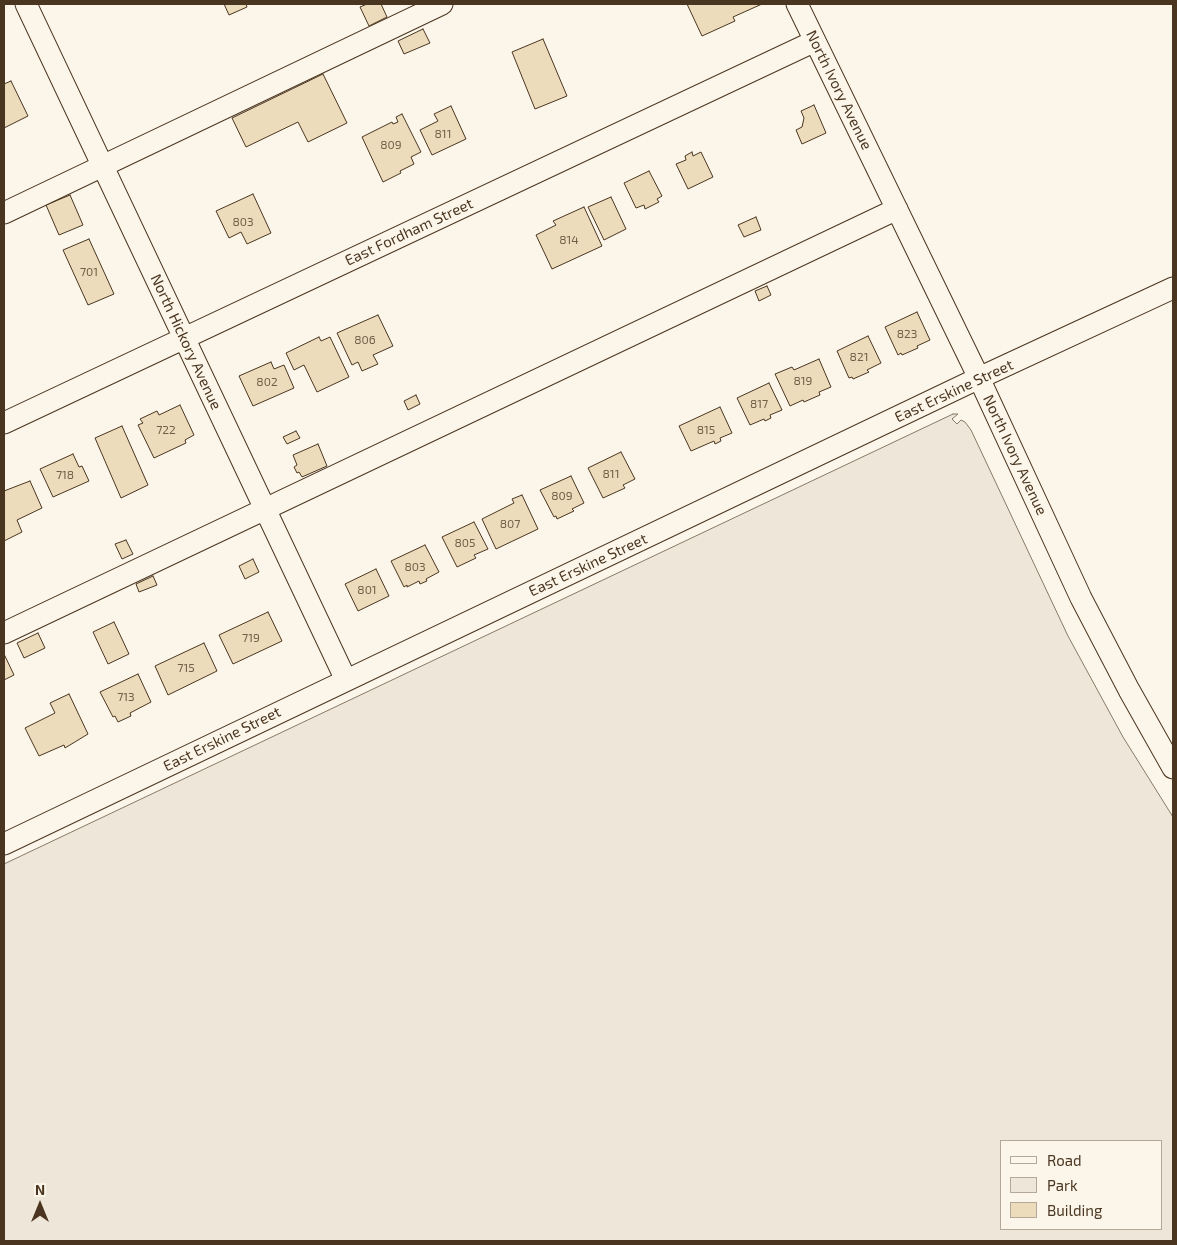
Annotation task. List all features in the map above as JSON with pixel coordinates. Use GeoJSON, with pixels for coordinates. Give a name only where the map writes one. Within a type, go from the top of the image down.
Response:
{"type":"FeatureCollection","features":[{"type":"Feature","properties":{"kind":"street","name":"North Hickory Avenue"},"geometry":{"type":"LineString","coordinates":[[26,4],[346,680]]}},
{"type":"Feature","properties":{"kind":"street"},"geometry":{"type":"LineString","coordinates":[[4,213],[442,4]]}},
{"type":"Feature","properties":{"kind":"street","name":"North Ivory Avenue"},"geometry":{"type":"LineString","coordinates":[[798,4],[979,378],[1082,598],[1129,690],[1173,768]]}},
{"type":"Feature","properties":{"kind":"street","name":"East Fordham Street"},"geometry":{"type":"LineString","coordinates":[[4,423],[815,41]]}},
{"type":"Feature","properties":{"kind":"street"},"geometry":{"type":"LineString","coordinates":[[4,633],[897,209]]}},
{"type":"Feature","properties":{"kind":"street","name":"East Erskine Street"},"geometry":{"type":"LineString","coordinates":[[4,844],[979,378],[1173,288]]}},
{"type":"Feature","properties":{"kind":"green space"},"geometry":{"type":"Polygon","coordinates":[[[953,414],[958,414],[952,419],[957,424],[961,420],[965,422],[971,430],[1068,636],[1123,737],[1173,817],[1173,1241],[4,1241],[4,864],[953,414]]]}},
{"type":"Feature","properties":{"kind":"building"},"geometry":{"type":"Polygon","coordinates":[[[224,4],[246,4],[247,7],[229,15],[224,4]]]}},
{"type":"Feature","properties":{"kind":"building"},"geometry":{"type":"Polygon","coordinates":[[[367,4],[381,4],[387,17],[369,26],[360,7],[367,4]]]}},
{"type":"Feature","properties":{"kind":"building"},"geometry":{"type":"Polygon","coordinates":[[[687,4],[762,4],[733,17],[735,21],[702,36],[687,4]]]}},
{"type":"Feature","properties":{"kind":"building"},"geometry":{"type":"Polygon","coordinates":[[[423,29],[430,43],[404,54],[398,41],[423,29]]]}},
{"type":"Feature","properties":{"kind":"building"},"geometry":{"type":"Polygon","coordinates":[[[543,39],[567,96],[535,109],[512,52],[543,39]]]}},
{"type":"Feature","properties":{"kind":"building"},"geometry":{"type":"Polygon","coordinates":[[[323,74],[347,123],[308,142],[298,122],[246,147],[232,118],[323,74]]]}},
{"type":"Feature","properties":{"kind":"building"},"geometry":{"type":"Polygon","coordinates":[[[11,81],[28,116],[4,128],[4,84],[11,81]]]}},
{"type":"Feature","properties":{"kind":"building"},"geometry":{"type":"Polygon","coordinates":[[[814,105],[826,133],[802,144],[796,130],[802,127],[804,118],[801,111],[814,105]]]}},
{"type":"Feature","properties":{"kind":"building"},"geometry":{"type":"Polygon","coordinates":[[[451,106],[466,139],[432,155],[420,130],[438,121],[434,114],[451,106]]]}},
{"type":"Feature","properties":{"kind":"building"},"geometry":{"type":"Polygon","coordinates":[[[402,114],[421,152],[411,157],[414,164],[383,182],[362,137],[392,122],[393,124],[398,122],[396,117],[402,114]]]}},
{"type":"Feature","properties":{"kind":"building"},"geometry":{"type":"Polygon","coordinates":[[[692,152],[693,156],[701,152],[713,177],[688,189],[676,164],[686,160],[685,156],[692,152]]]}},
{"type":"Feature","properties":{"kind":"building"},"geometry":{"type":"Polygon","coordinates":[[[649,171],[662,196],[657,199],[659,202],[645,209],[644,205],[636,208],[624,183],[649,171]]]}},
{"type":"Feature","properties":{"kind":"building"},"geometry":{"type":"Polygon","coordinates":[[[253,194],[271,233],[247,244],[241,232],[229,238],[216,211],[253,194]]]}},
{"type":"Feature","properties":{"kind":"building"},"geometry":{"type":"Polygon","coordinates":[[[70,195],[83,225],[59,235],[46,205],[70,195]]]}},
{"type":"Feature","properties":{"kind":"building"},"geometry":{"type":"Polygon","coordinates":[[[611,197],[626,229],[604,240],[588,207],[611,197]]]}},
{"type":"Feature","properties":{"kind":"building"},"geometry":{"type":"Polygon","coordinates":[[[584,207],[602,246],[552,269],[536,235],[556,225],[553,221],[584,207]]]}},
{"type":"Feature","properties":{"kind":"building"},"geometry":{"type":"Polygon","coordinates":[[[756,217],[761,230],[744,237],[738,225],[756,217]]]}},
{"type":"Feature","properties":{"kind":"building"},"geometry":{"type":"Polygon","coordinates":[[[89,239],[114,294],[88,305],[63,250],[89,239]]]}},
{"type":"Feature","properties":{"kind":"building"},"geometry":{"type":"Polygon","coordinates":[[[767,286],[771,295],[759,301],[755,291],[767,286]]]}},
{"type":"Feature","properties":{"kind":"building"},"geometry":{"type":"Polygon","coordinates":[[[917,312],[930,340],[917,346],[918,348],[898,355],[885,327],[917,312]]]}},
{"type":"Feature","properties":{"kind":"building"},"geometry":{"type":"Polygon","coordinates":[[[378,315],[393,346],[373,355],[378,364],[362,371],[358,362],[352,365],[337,333],[378,315]]]}},
{"type":"Feature","properties":{"kind":"building"},"geometry":{"type":"Polygon","coordinates":[[[868,336],[881,363],[867,370],[869,372],[853,379],[852,377],[849,378],[837,351],[868,336]]]}},
{"type":"Feature","properties":{"kind":"building"},"geometry":{"type":"Polygon","coordinates":[[[319,337],[321,341],[330,337],[349,377],[317,392],[304,365],[294,370],[286,353],[319,337]]]}},
{"type":"Feature","properties":{"kind":"building"},"geometry":{"type":"Polygon","coordinates":[[[819,359],[831,387],[819,392],[820,395],[790,406],[775,374],[792,367],[794,370],[819,359]]]}},
{"type":"Feature","properties":{"kind":"building"},"geometry":{"type":"Polygon","coordinates":[[[271,362],[274,369],[284,365],[294,388],[253,406],[239,376],[271,362]]]}},
{"type":"Feature","properties":{"kind":"building"},"geometry":{"type":"Polygon","coordinates":[[[769,383],[782,410],[770,415],[771,418],[765,421],[764,419],[750,425],[737,398],[769,383]]]}},
{"type":"Feature","properties":{"kind":"building"},"geometry":{"type":"Polygon","coordinates":[[[416,395],[420,404],[408,410],[404,401],[416,395]]]}},
{"type":"Feature","properties":{"kind":"building"},"geometry":{"type":"Polygon","coordinates":[[[180,405],[194,435],[185,440],[186,443],[154,458],[138,425],[143,423],[140,419],[157,411],[159,415],[180,405]]]}},
{"type":"Feature","properties":{"kind":"building"},"geometry":{"type":"Polygon","coordinates":[[[720,407],[732,433],[720,438],[721,441],[715,444],[714,441],[691,451],[679,426],[720,407]]]}},
{"type":"Feature","properties":{"kind":"building"},"geometry":{"type":"Polygon","coordinates":[[[122,426],[148,485],[121,498],[95,438],[122,426]]]}},
{"type":"Feature","properties":{"kind":"building"},"geometry":{"type":"Polygon","coordinates":[[[296,431],[300,438],[287,444],[283,437],[296,431]]]}},
{"type":"Feature","properties":{"kind":"building"},"geometry":{"type":"Polygon","coordinates":[[[318,444],[327,466],[302,477],[294,467],[297,465],[293,455],[318,444]]]}},
{"type":"Feature","properties":{"kind":"building"},"geometry":{"type":"Polygon","coordinates":[[[621,452],[635,479],[623,485],[625,488],[603,498],[588,468],[621,452]]]}},
{"type":"Feature","properties":{"kind":"building"},"geometry":{"type":"Polygon","coordinates":[[[73,454],[79,467],[82,466],[89,481],[53,497],[40,469],[73,454]]]}},
{"type":"Feature","properties":{"kind":"building"},"geometry":{"type":"Polygon","coordinates":[[[571,476],[584,503],[572,509],[574,511],[557,519],[556,516],[554,517],[540,490],[571,476]]]}},
{"type":"Feature","properties":{"kind":"building"},"geometry":{"type":"Polygon","coordinates":[[[30,481],[42,508],[17,520],[22,532],[4,541],[4,491],[30,481]]]}},
{"type":"Feature","properties":{"kind":"building"},"geometry":{"type":"Polygon","coordinates":[[[522,495],[538,529],[496,549],[482,519],[514,503],[512,499],[522,495]]]}},
{"type":"Feature","properties":{"kind":"building"},"geometry":{"type":"Polygon","coordinates":[[[474,522],[488,549],[474,555],[476,558],[457,567],[442,537],[474,522]]]}},
{"type":"Feature","properties":{"kind":"building"},"geometry":{"type":"Polygon","coordinates":[[[126,540],[133,554],[122,559],[115,544],[126,540]]]}},
{"type":"Feature","properties":{"kind":"building"},"geometry":{"type":"Polygon","coordinates":[[[425,545],[439,572],[420,584],[419,581],[404,587],[391,561],[425,545]]]}},
{"type":"Feature","properties":{"kind":"building"},"geometry":{"type":"Polygon","coordinates":[[[253,559],[259,572],[245,579],[239,566],[253,559]]]}},
{"type":"Feature","properties":{"kind":"building"},"geometry":{"type":"Polygon","coordinates":[[[376,569],[389,596],[358,611],[345,584],[376,569]]]}},
{"type":"Feature","properties":{"kind":"building"},"geometry":{"type":"Polygon","coordinates":[[[153,576],[157,585],[139,592],[136,584],[153,576]]]}},
{"type":"Feature","properties":{"kind":"building"},"geometry":{"type":"Polygon","coordinates":[[[268,612],[282,641],[233,664],[219,635],[268,612]]]}},
{"type":"Feature","properties":{"kind":"building"},"geometry":{"type":"Polygon","coordinates":[[[114,622],[129,654],[108,664],[93,632],[114,622]]]}},
{"type":"Feature","properties":{"kind":"building"},"geometry":{"type":"Polygon","coordinates":[[[38,633],[45,648],[24,658],[17,643],[38,633]]]}},
{"type":"Feature","properties":{"kind":"building"},"geometry":{"type":"Polygon","coordinates":[[[204,643],[217,671],[168,695],[155,666],[204,643]]]}},
{"type":"Feature","properties":{"kind":"building"},"geometry":{"type":"Polygon","coordinates":[[[4,654],[14,675],[4,680],[4,654]]]}},
{"type":"Feature","properties":{"kind":"building"},"geometry":{"type":"Polygon","coordinates":[[[138,674],[151,702],[130,713],[131,716],[118,722],[115,716],[113,717],[100,692],[138,674]]]}},
{"type":"Feature","properties":{"kind":"building"},"geometry":{"type":"Polygon","coordinates":[[[69,694],[88,734],[65,748],[64,745],[39,756],[25,728],[55,713],[50,703],[69,694]]]}}]}
